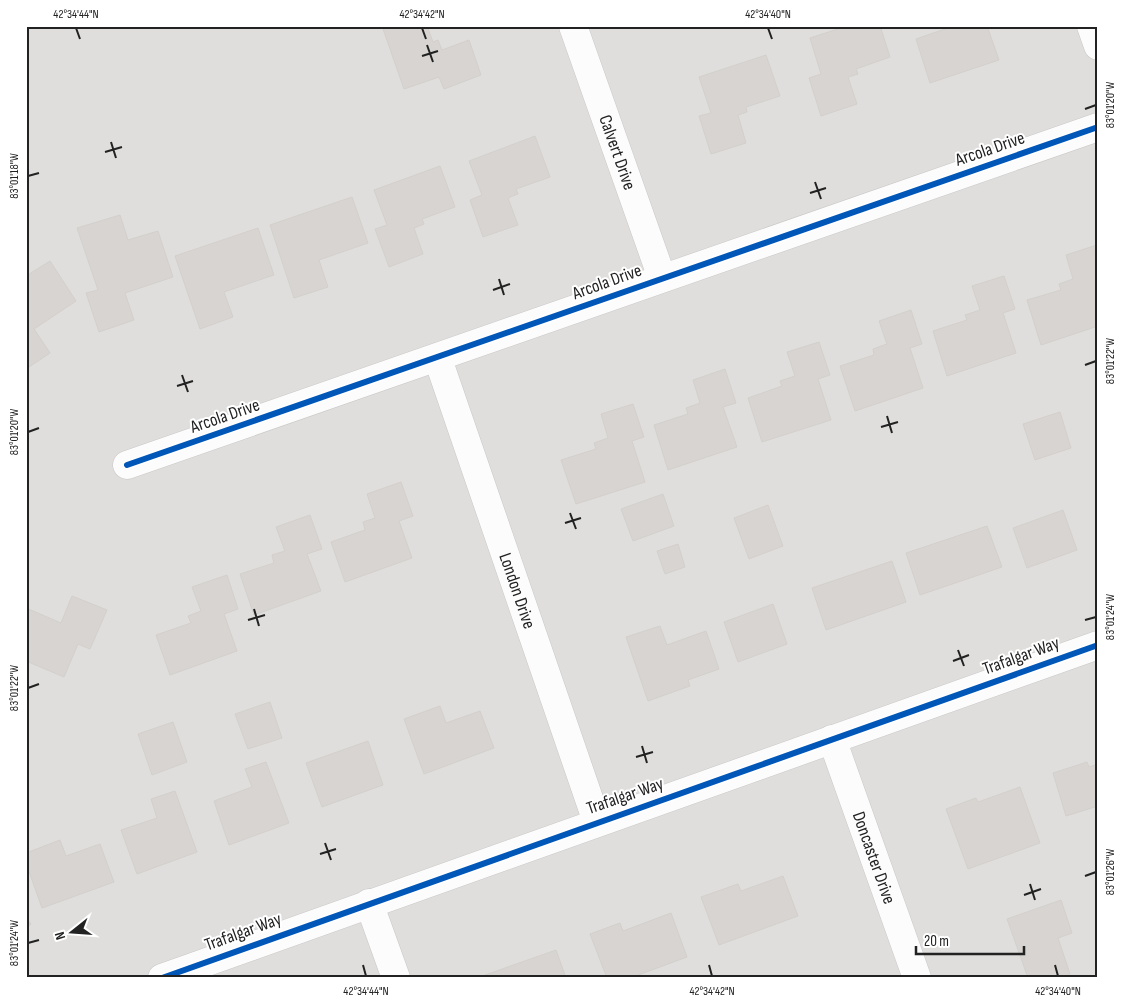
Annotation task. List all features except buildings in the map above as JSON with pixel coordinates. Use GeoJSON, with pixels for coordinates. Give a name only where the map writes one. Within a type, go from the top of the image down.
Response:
{"type":"FeatureCollection","features":[{"type":"Feature","properties":{"kind":"street","name":"Calvert Drive"},"geometry":{"type":"LineString","coordinates":[[573,26],[662,278]]}},
{"type":"Feature","properties":{"kind":"street"},"geometry":{"type":"LineString","coordinates":[[1091,26],[1098,46]]}},
{"type":"Feature","properties":{"kind":"street","name":"Arcola Drive"},"geometry":{"type":"LineString","coordinates":[[127,465],[438,359],[662,278],[1098,127]]}},
{"type":"Feature","properties":{"kind":"street","name":"London Drive"},"geometry":{"type":"LineString","coordinates":[[438,359],[597,822]]}},
{"type":"Feature","properties":{"kind":"street","name":"Trafalgar Way"},"geometry":{"type":"LineString","coordinates":[[162,978],[1098,645]]}},
{"type":"Feature","properties":{"kind":"street","name":"Doncaster Drive"},"geometry":{"type":"LineString","coordinates":[[832,739],[917,978]]}},
{"type":"Feature","properties":{"kind":"street"},"geometry":{"type":"LineString","coordinates":[[369,903],[396,978]]}},
{"type":"Feature","properties":{"kind":"shaded area"},"geometry":{"type":"Polygon","coordinates":[[[26,26],[1098,26],[1098,978],[26,978],[26,26]]]}},
{"type":"Feature","properties":{"kind":"cycle path"},"geometry":{"type":"LineString","coordinates":[[127,465],[1098,127]]}},
{"type":"Feature","properties":{"kind":"cycle path"},"geometry":{"type":"LineString","coordinates":[[162,978],[1098,645]]}}]}
